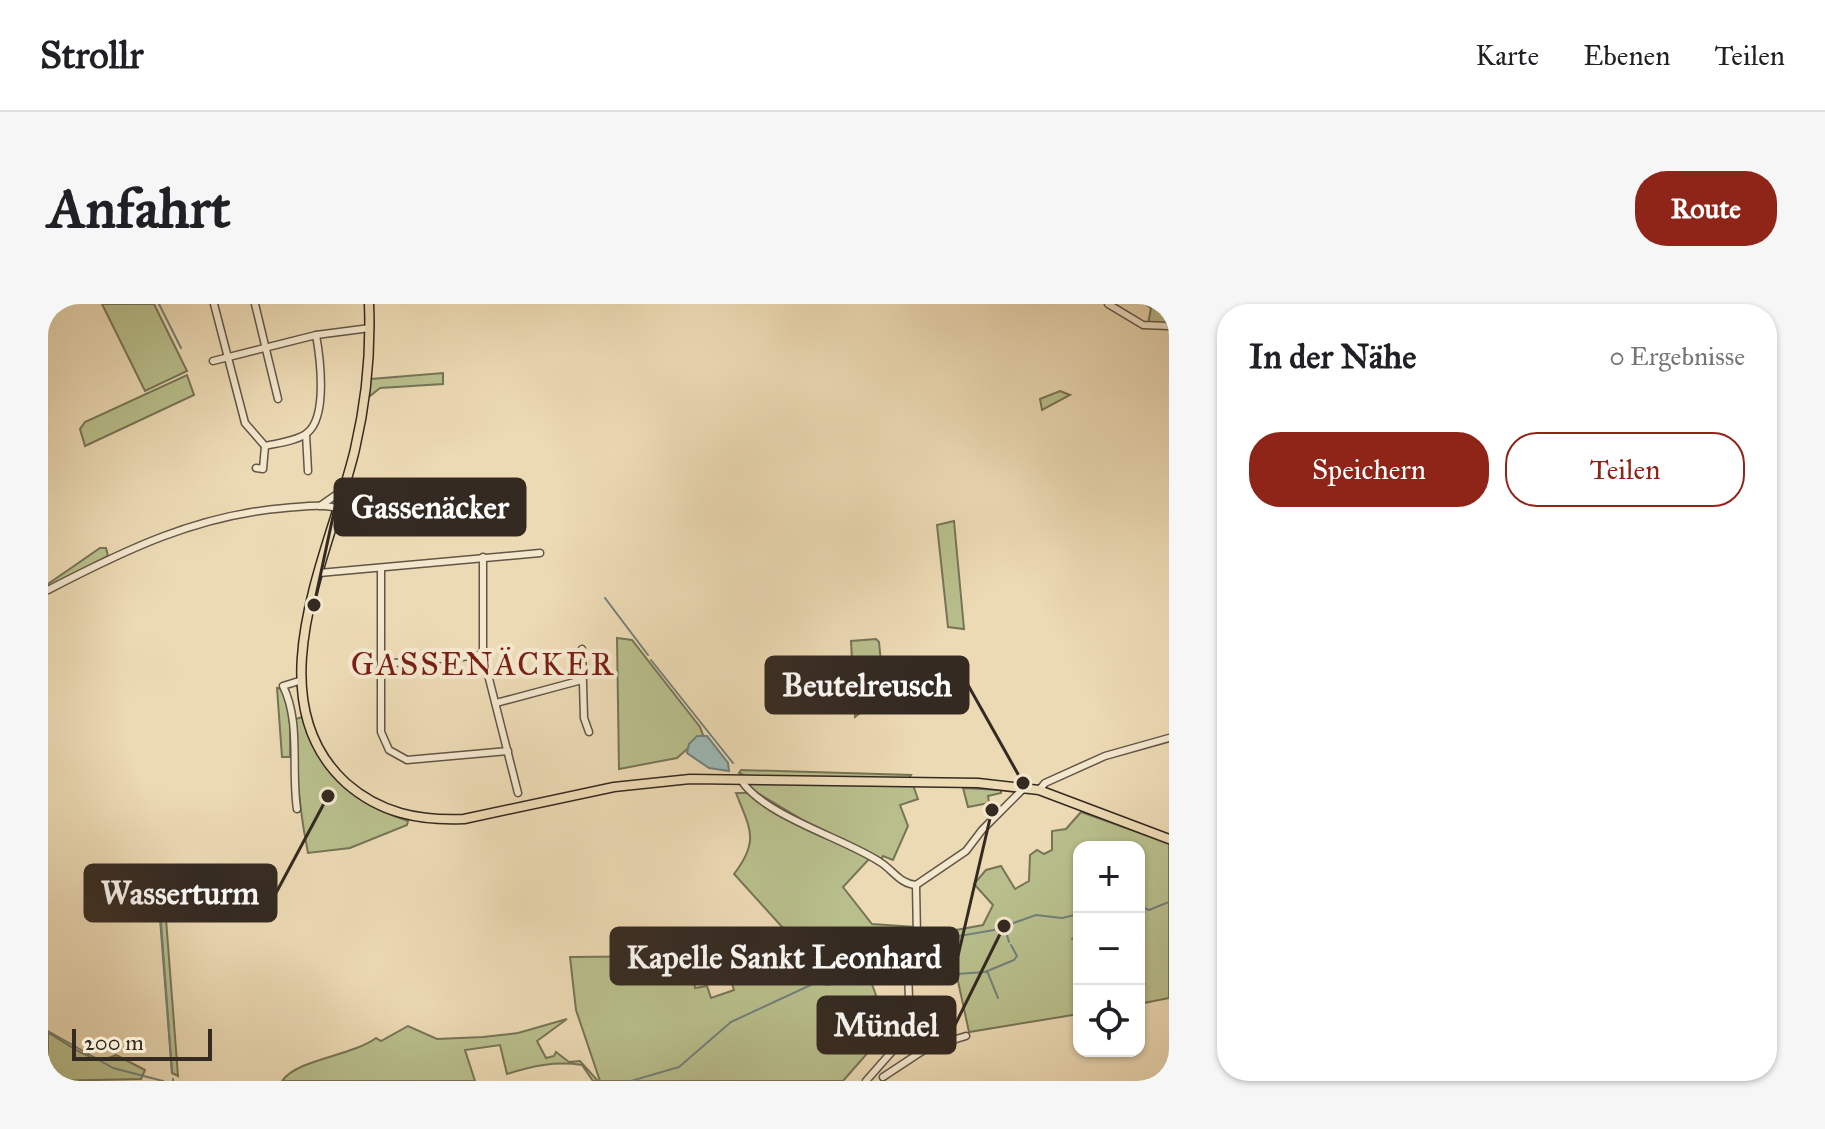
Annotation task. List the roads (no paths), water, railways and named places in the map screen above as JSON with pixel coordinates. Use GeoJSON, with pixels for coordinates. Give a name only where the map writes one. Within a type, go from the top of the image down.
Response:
{"type":"FeatureCollection","features":[{"type":"Feature","properties":{"kind":"main road"},"geometry":{"type":"LineString","coordinates":[[369,304],[370,328],[358,434],[340,509],[311,596],[304,630],[302,680],[305,709],[316,744],[340,777],[374,803],[413,818],[464,819],[637,784],[740,779],[965,782],[1039,790],[1169,839]]}},
{"type":"Feature","properties":{"kind":"street"},"geometry":{"type":"LineString","coordinates":[[214,304],[245,423],[265,446],[263,469],[256,468]]}},
{"type":"Feature","properties":{"kind":"street"},"geometry":{"type":"LineString","coordinates":[[255,304],[278,399]]}},
{"type":"Feature","properties":{"kind":"street"},"geometry":{"type":"LineString","coordinates":[[1108,304],[1143,325],[1169,326]]}},
{"type":"Feature","properties":{"kind":"street"},"geometry":{"type":"LineString","coordinates":[[213,361],[316,335],[370,328]]}},
{"type":"Feature","properties":{"kind":"street"},"geometry":{"type":"LineString","coordinates":[[265,446],[306,434],[314,423],[323,374],[316,335]]}},
{"type":"Feature","properties":{"kind":"street"},"geometry":{"type":"LineString","coordinates":[[306,434],[308,471]]}},
{"type":"Feature","properties":{"kind":"street"},"geometry":{"type":"LineString","coordinates":[[320,506],[345,488]]}},
{"type":"Feature","properties":{"kind":"street"},"geometry":{"type":"LineString","coordinates":[[48,590],[113,556],[192,524],[241,512],[320,506],[340,509]]}},
{"type":"Feature","properties":{"kind":"street"},"geometry":{"type":"LineString","coordinates":[[319,573],[540,553]]}},
{"type":"Feature","properties":{"kind":"street"},"geometry":{"type":"LineString","coordinates":[[483,557],[483,655],[518,793]]}},
{"type":"Feature","properties":{"kind":"street"},"geometry":{"type":"LineString","coordinates":[[381,569],[381,732],[389,750],[407,760],[508,751]]}},
{"type":"Feature","properties":{"kind":"street"},"geometry":{"type":"LineString","coordinates":[[582,649],[584,718],[589,732]]}},
{"type":"Feature","properties":{"kind":"street"},"geometry":{"type":"LineString","coordinates":[[383,664],[483,655]]}},
{"type":"Feature","properties":{"kind":"street"},"geometry":{"type":"LineString","coordinates":[[297,809],[293,714],[283,686],[302,680]]}},
{"type":"Feature","properties":{"kind":"street"},"geometry":{"type":"LineString","coordinates":[[496,703],[582,680]]}},
{"type":"Feature","properties":{"kind":"street"},"geometry":{"type":"LineString","coordinates":[[1039,790],[1045,783],[1105,756],[1169,738]]}},
{"type":"Feature","properties":{"kind":"street"},"geometry":{"type":"LineString","coordinates":[[740,779],[747,790],[796,820],[867,855],[902,881],[916,885]]}},
{"type":"Feature","properties":{"kind":"street"},"geometry":{"type":"LineString","coordinates":[[916,885],[966,851],[982,830],[1025,787]]}},
{"type":"Feature","properties":{"kind":"street"},"geometry":{"type":"LineString","coordinates":[[866,1081],[910,1031],[908,969],[917,937],[916,885]]}},
{"type":"Feature","properties":{"kind":"street"},"geometry":{"type":"LineString","coordinates":[[877,1070],[883,1079],[927,1048],[966,1036]]}},
{"type":"Feature","properties":{"kind":"water"},"geometry":{"type":"Polygon","coordinates":[[[697,736],[707,736],[728,763],[729,771],[709,768],[687,753],[689,744],[697,736]]]}},
{"type":"Feature","properties":{"kind":"waterway"},"geometry":{"type":"LineString","coordinates":[[159,304],[181,348]]}},
{"type":"Feature","properties":{"kind":"waterway"},"geometry":{"type":"LineString","coordinates":[[605,598],[648,655]]}},
{"type":"Feature","properties":{"kind":"waterway"},"geometry":{"type":"LineString","coordinates":[[651,660],[733,763]]}},
{"type":"Feature","properties":{"kind":"waterway"},"geometry":{"type":"LineString","coordinates":[[159,894],[172,1072]]}},
{"type":"Feature","properties":{"kind":"waterway"},"geometry":{"type":"LineString","coordinates":[[1145,908],[1149,910],[1169,902]]}},
{"type":"Feature","properties":{"kind":"waterway"},"geometry":{"type":"LineString","coordinates":[[919,943],[994,930],[1036,915],[1062,918],[1073,915]]}},
{"type":"Feature","properties":{"kind":"waterway"},"geometry":{"type":"LineString","coordinates":[[1004,926],[1009,942]]}},
{"type":"Feature","properties":{"kind":"waterway"},"geometry":{"type":"LineString","coordinates":[[915,977],[985,972],[1014,960],[1017,956],[1011,945]]}},
{"type":"Feature","properties":{"kind":"waterway"},"geometry":{"type":"LineString","coordinates":[[631,1081],[679,1067],[731,1022],[815,983],[829,985],[842,968],[858,960],[870,972],[910,949]]}},
{"type":"Feature","properties":{"kind":"waterway"},"geometry":{"type":"LineString","coordinates":[[987,971],[998,998]]}},
{"type":"Feature","properties":{"kind":"waterway"},"geometry":{"type":"LineString","coordinates":[[48,1031],[113,1068],[163,1081]]}},
{"type":"Feature","properties":{"kind":"place","name":"Gassenäcker"},"geometry":{"type":"Point","coordinates":[314,605]}},
{"type":"Feature","properties":{"kind":"place","name":"Beutelreusch"},"geometry":{"type":"Point","coordinates":[1023,783]}},
{"type":"Feature","properties":{"kind":"place","name":"Wasserturm"},"geometry":{"type":"Point","coordinates":[328,796]}},
{"type":"Feature","properties":{"kind":"place","name":"Kapelle Sankt Leonhard"},"geometry":{"type":"Point","coordinates":[992,810]}},
{"type":"Feature","properties":{"kind":"place","name":"Mündel"},"geometry":{"type":"Point","coordinates":[1004,926]}},
{"type":"Feature","properties":{"kind":"district","name":"GASSENÄCKER"},"geometry":{"type":"Point","coordinates":[483,664]}}]}
